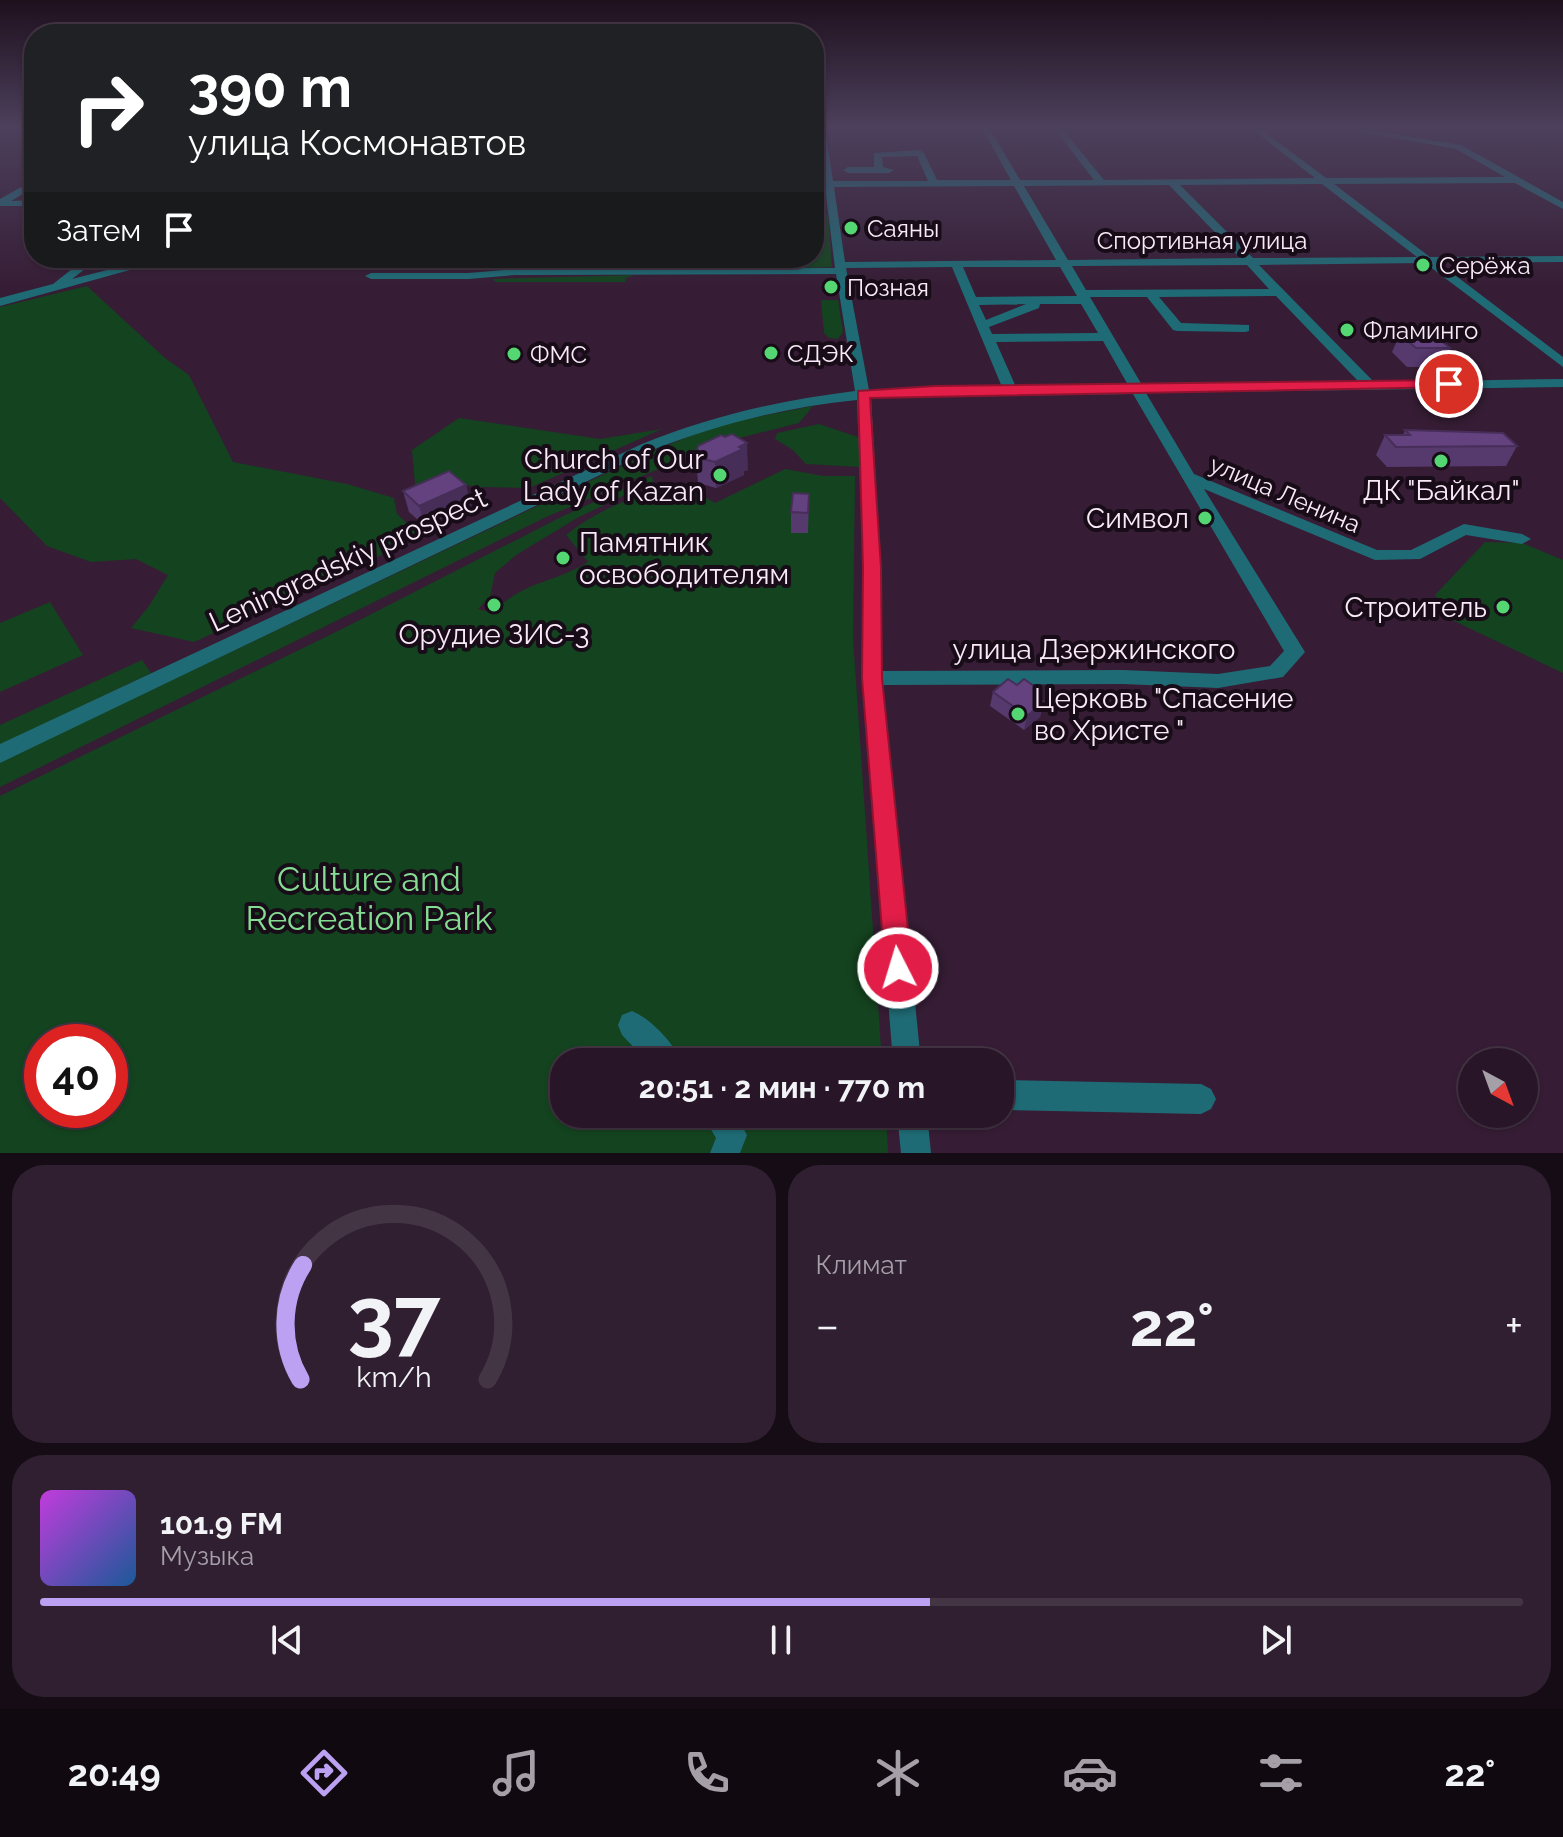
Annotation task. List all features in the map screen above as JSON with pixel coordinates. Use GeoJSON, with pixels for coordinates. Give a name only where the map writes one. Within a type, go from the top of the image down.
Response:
{"type":"FeatureCollection","features":[{"type":"Feature","properties":{"kind":"street"},"geometry":{"type":"LineString","coordinates":[[838,181],[841,268],[863,394],[872,568],[872,678],[906,1048]]}},
{"type":"Feature","properties":{"kind":"street"},"geometry":{"type":"LineString","coordinates":[[851,183],[887,181]]}},
{"type":"Feature","properties":{"kind":"street"},"geometry":{"type":"LineString","coordinates":[[1009,181],[1201,181]]}},
{"type":"Feature","properties":{"kind":"street","name":"улица Ленина"},"geometry":{"type":"LineString","coordinates":[[1014,181],[1065,263],[1188,477],[1375,555],[1414,555],[1464,529],[1522,539]]}},
{"type":"Feature","properties":{"kind":"street"},"geometry":{"type":"LineString","coordinates":[[1171,181],[1369,384]]}},
{"type":"Feature","properties":{"kind":"street"},"geometry":{"type":"LineString","coordinates":[[1325,181],[1563,363]]}},
{"type":"Feature","properties":{"kind":"street"},"geometry":{"type":"LineString","coordinates":[[1519,181],[1563,206]]}},
{"type":"Feature","properties":{"kind":"street"},"geometry":{"type":"LineString","coordinates":[[0,203],[24,189]]}},
{"type":"Feature","properties":{"kind":"street"},"geometry":{"type":"LineString","coordinates":[[0,203],[24,203]]}},
{"type":"Feature","properties":{"kind":"street","name":"Спортивная улица"},"geometry":{"type":"LineString","coordinates":[[371,276],[956,264],[1563,259]]}},
{"type":"Feature","properties":{"kind":"street"},"geometry":{"type":"LineString","coordinates":[[956,264],[1010,390]]}},
{"type":"Feature","properties":{"kind":"street"},"geometry":{"type":"LineString","coordinates":[[51,290],[80,268]]}},
{"type":"Feature","properties":{"kind":"street"},"geometry":{"type":"LineString","coordinates":[[0,302],[131,268]]}},
{"type":"Feature","properties":{"kind":"street"},"geometry":{"type":"LineString","coordinates":[[972,301],[1048,300],[1150,293],[1279,292]]}},
{"type":"Feature","properties":{"kind":"street"},"geometry":{"type":"LineString","coordinates":[[1150,293],[1177,327],[1245,328]]}},
{"type":"Feature","properties":{"kind":"street"},"geometry":{"type":"LineString","coordinates":[[984,332],[1048,300]]}},
{"type":"Feature","properties":{"kind":"street"},"geometry":{"type":"LineString","coordinates":[[984,332],[1105,337]]}},
{"type":"Feature","properties":{"kind":"street","name":"Leningradskiy prospect"},"geometry":{"type":"LineString","coordinates":[[0,754],[669,438],[745,415],[863,394],[1135,387],[1563,383]]}},
{"type":"Feature","properties":{"kind":"street","name":"улица Дзержинского"},"geometry":{"type":"LineString","coordinates":[[872,678],[1123,677],[1218,681],[1276,672],[1295,652],[1188,477]]}},
{"type":"Feature","properties":{"kind":"street"},"geometry":{"type":"LineString","coordinates":[[632,1025],[654,1048]]}},
{"type":"Feature","properties":{"kind":"street"},"geometry":{"type":"LineString","coordinates":[[1014,1095],[1201,1099]]}},
{"type":"Feature","properties":{"kind":"street"},"geometry":{"type":"LineString","coordinates":[[725,1153],[732,1135],[727,1128]]}},
{"type":"Feature","properties":{"kind":"street"},"geometry":{"type":"LineString","coordinates":[[913,1128],[916,1153]]}},
{"type":"Feature","properties":{"kind":"green space"},"geometry":{"type":"Polygon","coordinates":[[[824,215],[828,215],[832,267],[824,267],[824,215]]]}},
{"type":"Feature","properties":{"kind":"green space"},"geometry":{"type":"Polygon","coordinates":[[[729,268],[798,268],[730,270],[729,268]]]}},
{"type":"Feature","properties":{"kind":"green space"},"geometry":{"type":"Polygon","coordinates":[[[635,275],[626,278],[625,282],[496,282],[492,279],[635,275]]]}},
{"type":"Feature","properties":{"kind":"green space"},"geometry":{"type":"Polygon","coordinates":[[[87,286],[165,358],[189,375],[233,462],[347,484],[394,498],[397,514],[418,533],[405,544],[194,642],[131,628],[168,575],[136,559],[91,562],[47,546],[0,498],[0,307],[87,286]]]}},
{"type":"Feature","properties":{"kind":"green space"},"geometry":{"type":"Polygon","coordinates":[[[821,300],[838,300],[843,332],[838,339],[829,338],[824,333],[821,300]]]}},
{"type":"Feature","properties":{"kind":"green space"},"geometry":{"type":"Polygon","coordinates":[[[813,406],[799,423],[719,443],[544,518],[0,787],[0,762],[651,452],[717,425],[813,406]]]}},
{"type":"Feature","properties":{"kind":"green space"},"geometry":{"type":"Polygon","coordinates":[[[459,418],[600,439],[662,429],[529,488],[452,483],[416,495],[412,450],[459,418]]]}},
{"type":"Feature","properties":{"kind":"green space"},"geometry":{"type":"Polygon","coordinates":[[[819,424],[858,437],[860,467],[806,464],[793,450],[775,439],[777,433],[819,424]]]}},
{"type":"Feature","properties":{"kind":"green space","name":"Culture and Recreation Park"},"geometry":{"type":"Polygon","coordinates":[[[785,469],[823,476],[855,476],[853,638],[881,1048],[550,1048],[550,1128],[887,1128],[888,1153],[0,1153],[0,796],[348,626],[563,516],[651,476],[654,481],[577,518],[516,555],[495,573],[490,597],[478,609],[493,613],[515,594],[588,562],[566,535],[579,525],[620,503],[681,483],[715,503],[785,469]]]}},
{"type":"Feature","properties":{"kind":"green space","name":"Строитель"},"geometry":{"type":"Polygon","coordinates":[[[1485,542],[1522,543],[1563,560],[1563,673],[1452,620],[1435,595],[1485,542]]]}},
{"type":"Feature","properties":{"kind":"green space"},"geometry":{"type":"Polygon","coordinates":[[[50,602],[83,655],[0,692],[0,623],[50,602]]]}},
{"type":"Feature","properties":{"kind":"green space"},"geometry":{"type":"Polygon","coordinates":[[[142,660],[151,673],[0,745],[0,725],[142,660]]]}},
{"type":"Feature","properties":{"kind":"building"},"geometry":{"type":"Polygon","coordinates":[[[1400,334],[1433,334],[1450,348],[1416,348],[1400,334]]]}},
{"type":"Feature","properties":{"kind":"building"},"geometry":{"type":"Polygon","coordinates":[[[1405,430],[1503,433],[1517,446],[1396,447],[1385,435],[1410,435],[1405,430]]]}},
{"type":"Feature","properties":{"kind":"building"},"geometry":{"type":"Polygon","coordinates":[[[732,434],[747,443],[739,447],[743,449],[715,462],[696,457],[698,446],[721,435],[732,434]]]}},
{"type":"Feature","properties":{"kind":"building"},"geometry":{"type":"Polygon","coordinates":[[[449,471],[466,485],[419,506],[403,491],[449,471]]]}},
{"type":"Feature","properties":{"kind":"building"},"geometry":{"type":"Polygon","coordinates":[[[793,493],[809,494],[808,513],[791,512],[793,493]]]}},
{"type":"Feature","properties":{"kind":"building"},"geometry":{"type":"Polygon","coordinates":[[[1008,679],[1017,685],[1024,679],[1041,691],[1035,696],[1044,702],[1027,716],[993,692],[1008,679]]]}},
{"type":"Feature","properties":{"kind":"place","name":"Саяны"},"geometry":{"type":"Point","coordinates":[851,228]}},
{"type":"Feature","properties":{"kind":"place","name":"Серёжа"},"geometry":{"type":"Point","coordinates":[1423,265]}},
{"type":"Feature","properties":{"kind":"place","name":"Позная"},"geometry":{"type":"Point","coordinates":[831,287]}},
{"type":"Feature","properties":{"kind":"place","name":"Фламинго"},"geometry":{"type":"Point","coordinates":[1347,330]}},
{"type":"Feature","properties":{"kind":"place","name":"СДЭК"},"geometry":{"type":"Point","coordinates":[771,353]}},
{"type":"Feature","properties":{"kind":"place","name":"ФМС"},"geometry":{"type":"Point","coordinates":[514,354]}},
{"type":"Feature","properties":{"kind":"place","name":"ДК \"Байкал\""},"geometry":{"type":"Point","coordinates":[1441,461]}},
{"type":"Feature","properties":{"kind":"place","name":"Church of Our Lady of Kazan"},"geometry":{"type":"Point","coordinates":[720,475]}},
{"type":"Feature","properties":{"kind":"place","name":"Символ"},"geometry":{"type":"Point","coordinates":[1205,518]}},
{"type":"Feature","properties":{"kind":"place","name":"Памятник освободителям"},"geometry":{"type":"Point","coordinates":[563,558]}},
{"type":"Feature","properties":{"kind":"place","name":"Орудие ЗИС-3"},"geometry":{"type":"Point","coordinates":[494,605]}},
{"type":"Feature","properties":{"kind":"place","name":"Строитель"},"geometry":{"type":"Point","coordinates":[1503,607]}},
{"type":"Feature","properties":{"kind":"place","name":"Церковь \"Спасение во Христе \""},"geometry":{"type":"Point","coordinates":[1018,714]}},
{"type":"Feature","properties":{"kind":"route"},"geometry":{"type":"LineString","coordinates":[[898,968],[872,678],[872,568],[863,394],[935,390],[1449,384]]}}]}
